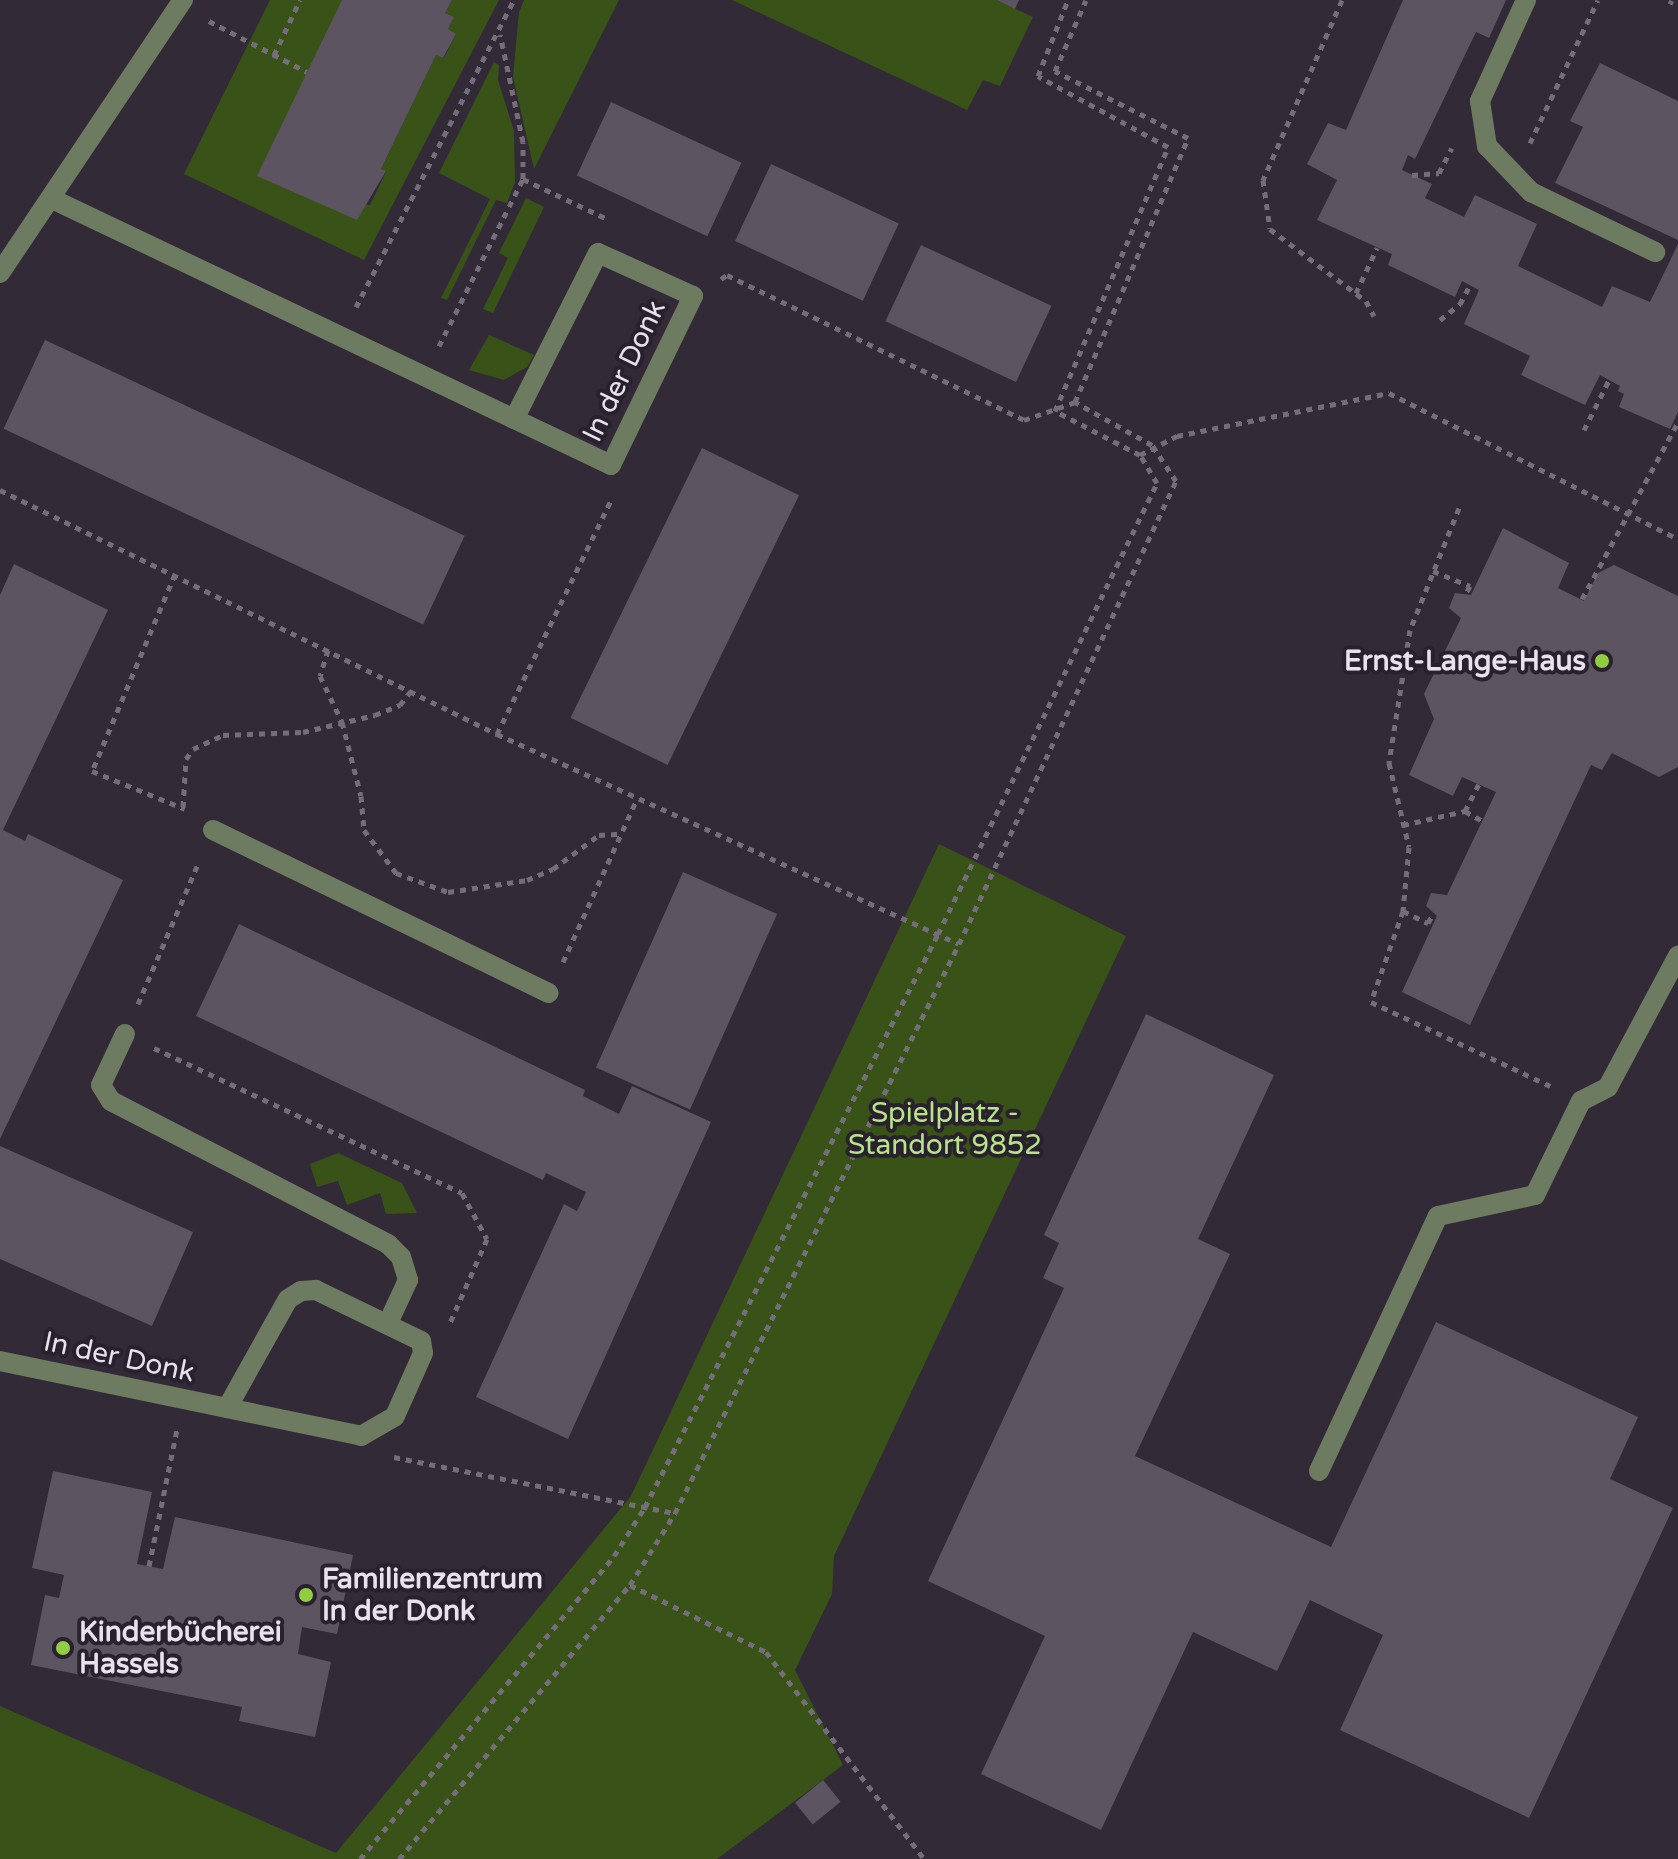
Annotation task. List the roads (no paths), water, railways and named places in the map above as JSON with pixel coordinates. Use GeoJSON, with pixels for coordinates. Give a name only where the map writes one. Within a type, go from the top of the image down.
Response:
{"type":"FeatureCollection","features":[{"type":"Feature","properties":{"kind":"street"},"geometry":{"type":"LineString","coordinates":[[1526,0],[1480,101],[1487,146],[1531,192],[1655,252]]}},
{"type":"Feature","properties":{"kind":"street"},"geometry":{"type":"LineString","coordinates":[[0,273],[181,3]]}},
{"type":"Feature","properties":{"kind":"street","name":"In der Donk"},"geometry":{"type":"LineString","coordinates":[[52,199],[424,375],[514,419],[611,465],[693,296],[598,253],[514,419]]}},
{"type":"Feature","properties":{"kind":"street"},"geometry":{"type":"LineString","coordinates":[[213,830],[548,993]]}},
{"type":"Feature","properties":{"kind":"street"},"geometry":{"type":"LineString","coordinates":[[1319,1471],[1438,1216],[1535,1195],[1581,1101],[1608,1087],[1678,956]]}},
{"type":"Feature","properties":{"kind":"street"},"geometry":{"type":"LineString","coordinates":[[125,1034],[101,1085],[111,1101],[388,1244],[401,1257],[408,1280],[388,1323]]}},
{"type":"Feature","properties":{"kind":"street","name":"In der Donk"},"geometry":{"type":"LineString","coordinates":[[0,1361],[361,1436],[372,1433],[395,1416],[423,1353],[421,1341],[316,1290],[301,1291],[288,1299],[227,1408]]}},
{"type":"Feature","properties":{"kind":"place","name":"Ernst-Lange-Haus"},"geometry":{"type":"Point","coordinates":[1602,661]}},
{"type":"Feature","properties":{"kind":"place","name":"Familienzentrum In der Donk"},"geometry":{"type":"Point","coordinates":[306,1595]}},
{"type":"Feature","properties":{"kind":"place","name":"Kinderbücherei Hassels"},"geometry":{"type":"Point","coordinates":[63,1648]}},
{"type":"Feature","properties":{"kind":"park label","name":"Spielplatz - Standort 9852"},"geometry":{"type":"Point","coordinates":[945,1129]}}]}
